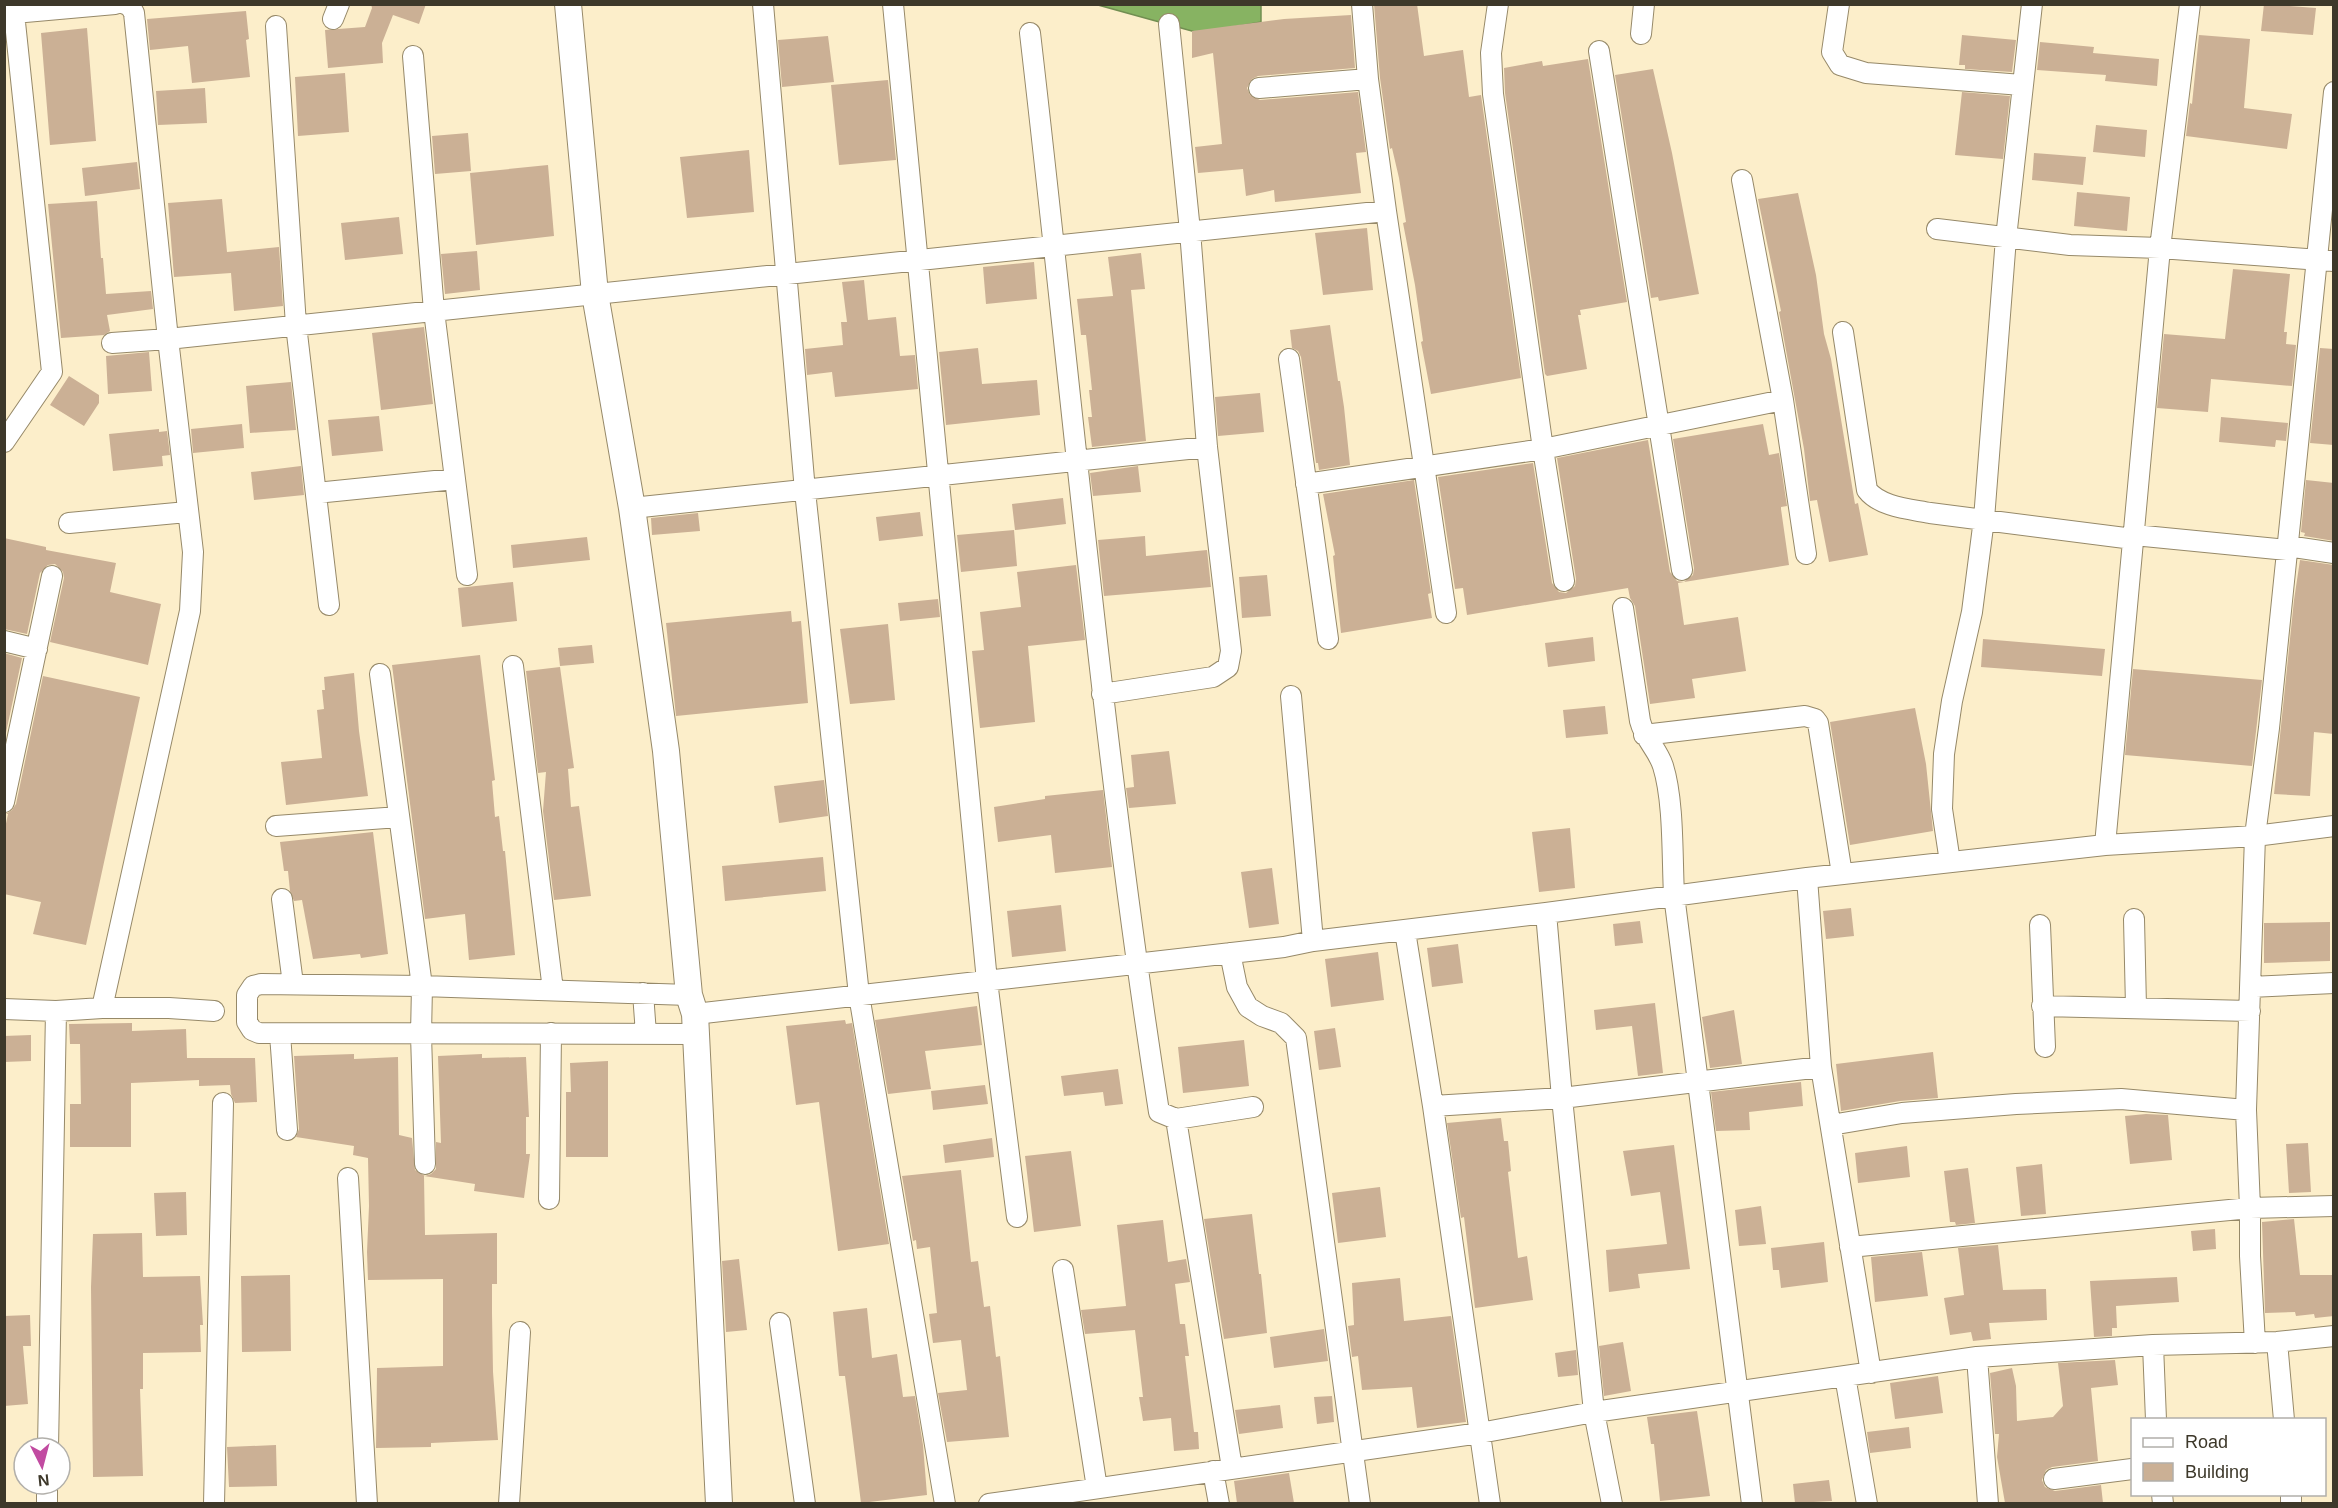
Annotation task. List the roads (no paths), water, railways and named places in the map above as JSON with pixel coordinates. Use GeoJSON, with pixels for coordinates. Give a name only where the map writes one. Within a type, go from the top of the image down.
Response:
{"type":"FeatureCollection","features":[{"type":"Feature","properties":{"kind":"street"},"geometry":{"type":"LineString","coordinates":[[4,442],[52,372],[11,10],[116,4]]}},
{"type":"Feature","properties":{"kind":"street"},"geometry":{"type":"LineString","coordinates":[[102,1008],[190,611],[193,552],[134,13],[130,6],[125,4]]}},
{"type":"Feature","properties":{"kind":"street"},"geometry":{"type":"LineString","coordinates":[[568,4],[595,294],[632,508],[666,751],[694,1014],[719,1503]]}},
{"type":"Feature","properties":{"kind":"street"},"geometry":{"type":"LineString","coordinates":[[763,4],[805,491],[859,995],[945,1503]]}},
{"type":"Feature","properties":{"kind":"street"},"geometry":{"type":"LineString","coordinates":[[893,4],[987,981],[1017,1217]]}},
{"type":"Feature","properties":{"kind":"street"},"geometry":{"type":"LineString","coordinates":[[1362,4],[1368,79],[1386,211],[1446,613]]}},
{"type":"Feature","properties":{"kind":"street"},"geometry":{"type":"LineString","coordinates":[[1498,4],[1491,53],[1493,94],[1564,581]]}},
{"type":"Feature","properties":{"kind":"street"},"geometry":{"type":"LineString","coordinates":[[1641,34],[1644,4]]}},
{"type":"Feature","properties":{"kind":"street"},"geometry":{"type":"LineString","coordinates":[[1839,4],[1832,52],[1840,65],[1866,73],[2022,85]]}},
{"type":"Feature","properties":{"kind":"street"},"geometry":{"type":"LineString","coordinates":[[1950,862],[1942,809],[1944,754],[1952,701],[1972,612],[1984,519],[2006,238],[2032,4]]}},
{"type":"Feature","properties":{"kind":"street"},"geometry":{"type":"LineString","coordinates":[[2105,845],[2160,248],[2190,4]]}},
{"type":"Feature","properties":{"kind":"street"},"geometry":{"type":"LineString","coordinates":[[1101,694],[1213,677],[1228,667],[1231,651],[1207,447],[1190,231],[1169,24]]}},
{"type":"Feature","properties":{"kind":"street"},"geometry":{"type":"LineString","coordinates":[[276,26],[296,325],[329,604]]}},
{"type":"Feature","properties":{"kind":"street"},"geometry":{"type":"LineString","coordinates":[[1030,33],[1075,460],[1095,618],[1101,694],[1136,963],[1159,1112],[1176,1119],[1253,1107]]}},
{"type":"Feature","properties":{"kind":"street"},"geometry":{"type":"LineString","coordinates":[[1599,51],[1682,570]]}},
{"type":"Feature","properties":{"kind":"street"},"geometry":{"type":"LineString","coordinates":[[413,56],[434,311],[467,574]]}},
{"type":"Feature","properties":{"kind":"street"},"geometry":{"type":"LineString","coordinates":[[1259,88],[1368,79]]}},
{"type":"Feature","properties":{"kind":"street"},"geometry":{"type":"LineString","coordinates":[[2255,1343],[2246,1110],[2254,836],[2269,728],[2287,548],[2324,260],[2334,92]]}},
{"type":"Feature","properties":{"kind":"street"},"geometry":{"type":"LineString","coordinates":[[1742,180],[1783,400],[1806,554]]}},
{"type":"Feature","properties":{"kind":"street"},"geometry":{"type":"LineString","coordinates":[[112,343],[1386,211]]}},
{"type":"Feature","properties":{"kind":"street"},"geometry":{"type":"LineString","coordinates":[[1937,228],[2070,246],[2160,248],[2324,260]]}},
{"type":"Feature","properties":{"kind":"street"},"geometry":{"type":"LineString","coordinates":[[1843,332],[1867,490],[1872,497],[1909,509],[1984,519],[2133,537],[2334,553]]}},
{"type":"Feature","properties":{"kind":"street"},"geometry":{"type":"LineString","coordinates":[[1289,359],[1328,639]]}},
{"type":"Feature","properties":{"kind":"street"},"geometry":{"type":"LineString","coordinates":[[1306,484],[1543,449],[1783,400]]}},
{"type":"Feature","properties":{"kind":"street"},"geometry":{"type":"LineString","coordinates":[[632,508],[1207,447]]}},
{"type":"Feature","properties":{"kind":"street"},"geometry":{"type":"LineString","coordinates":[[316,494],[455,479]]}},
{"type":"Feature","properties":{"kind":"street"},"geometry":{"type":"LineString","coordinates":[[69,523],[188,512]]}},
{"type":"Feature","properties":{"kind":"street"},"geometry":{"type":"LineString","coordinates":[[4,802],[8,769],[52,576]]}},
{"type":"Feature","properties":{"kind":"street"},"geometry":{"type":"LineString","coordinates":[[1623,608],[1644,735],[1657,752],[1663,767],[1670,815],[1674,895],[1736,1393],[1752,1503]]}},
{"type":"Feature","properties":{"kind":"street"},"geometry":{"type":"LineString","coordinates":[[4,641],[37,649]]}},
{"type":"Feature","properties":{"kind":"street"},"geometry":{"type":"LineString","coordinates":[[513,666],[553,990]]}},
{"type":"Feature","properties":{"kind":"street"},"geometry":{"type":"LineString","coordinates":[[380,674],[422,986],[421,1035],[425,1164]]}},
{"type":"Feature","properties":{"kind":"street"},"geometry":{"type":"LineString","coordinates":[[1291,696],[1312,941]]}},
{"type":"Feature","properties":{"kind":"street"},"geometry":{"type":"LineString","coordinates":[[1644,735],[1780,718],[1805,716],[1815,719],[1818,723],[1842,874]]}},
{"type":"Feature","properties":{"kind":"street"},"geometry":{"type":"LineString","coordinates":[[276,826],[399,817]]}},
{"type":"Feature","properties":{"kind":"street"},"geometry":{"type":"LineString","coordinates":[[694,1014],[643,993],[261,984],[253,986],[247,995],[247,1022],[259,1033],[646,1034],[694,1014],[1284,947],[1312,941],[1405,931],[1807,878],[2105,845],[2254,836],[2334,826]]}},
{"type":"Feature","properties":{"kind":"street"},"geometry":{"type":"LineString","coordinates":[[1807,878],[1821,1066],[1871,1373]]}},
{"type":"Feature","properties":{"kind":"street"},"geometry":{"type":"LineString","coordinates":[[282,899],[293,984]]}},
{"type":"Feature","properties":{"kind":"street"},"geometry":{"type":"LineString","coordinates":[[1546,913],[1594,1412],[1612,1503]]}},
{"type":"Feature","properties":{"kind":"street"},"geometry":{"type":"LineString","coordinates":[[2134,919],[2136,1007]]}},
{"type":"Feature","properties":{"kind":"street"},"geometry":{"type":"LineString","coordinates":[[2040,925],[2045,1047]]}},
{"type":"Feature","properties":{"kind":"street"},"geometry":{"type":"LineString","coordinates":[[1405,931],[1433,1106],[1490,1503]]}},
{"type":"Feature","properties":{"kind":"street"},"geometry":{"type":"LineString","coordinates":[[1230,953],[1237,987],[1248,1007],[1262,1016],[1281,1023],[1296,1038],[1360,1503]]}},
{"type":"Feature","properties":{"kind":"street"},"geometry":{"type":"LineString","coordinates":[[2250,987],[2334,983]]}},
{"type":"Feature","properties":{"kind":"street"},"geometry":{"type":"LineString","coordinates":[[643,993],[646,1034]]}},
{"type":"Feature","properties":{"kind":"street"},"geometry":{"type":"LineString","coordinates":[[2042,1006],[2250,1011]]}},
{"type":"Feature","properties":{"kind":"street"},"geometry":{"type":"LineString","coordinates":[[4,1009],[56,1011],[169,1008],[214,1011]]}},
{"type":"Feature","properties":{"kind":"street"},"geometry":{"type":"LineString","coordinates":[[48,1436],[56,1011]]}},
{"type":"Feature","properties":{"kind":"street"},"geometry":{"type":"LineString","coordinates":[[549,1199],[551,1033]]}},
{"type":"Feature","properties":{"kind":"street"},"geometry":{"type":"LineString","coordinates":[[279,1034],[287,1131]]}},
{"type":"Feature","properties":{"kind":"street"},"geometry":{"type":"LineString","coordinates":[[1433,1106],[1562,1098],[1821,1066]]}},
{"type":"Feature","properties":{"kind":"street"},"geometry":{"type":"LineString","coordinates":[[1831,1125],[1914,1112],[2121,1099],[2246,1110]]}},
{"type":"Feature","properties":{"kind":"street"},"geometry":{"type":"LineString","coordinates":[[214,1503],[223,1103]]}},
{"type":"Feature","properties":{"kind":"street"},"geometry":{"type":"LineString","coordinates":[[1176,1119],[1223,1470],[1219,1503]]}},
{"type":"Feature","properties":{"kind":"street"},"geometry":{"type":"LineString","coordinates":[[348,1178],[367,1503]]}},
{"type":"Feature","properties":{"kind":"street"},"geometry":{"type":"LineString","coordinates":[[1850,1247],[2250,1208],[2334,1206]]}},
{"type":"Feature","properties":{"kind":"street"},"geometry":{"type":"LineString","coordinates":[[1063,1270],[1093,1493]]}},
{"type":"Feature","properties":{"kind":"street"},"geometry":{"type":"LineString","coordinates":[[780,1323],[805,1503]]}},
{"type":"Feature","properties":{"kind":"street"},"geometry":{"type":"LineString","coordinates":[[509,1503],[520,1332]]}},
{"type":"Feature","properties":{"kind":"street"},"geometry":{"type":"LineString","coordinates":[[989,1503],[1093,1493],[1223,1470],[1480,1433],[1594,1412],[1977,1357],[2153,1345],[2277,1342],[2334,1336]]}},
{"type":"Feature","properties":{"kind":"street"},"geometry":{"type":"LineString","coordinates":[[2277,1342],[2284,1418]]}},
{"type":"Feature","properties":{"kind":"street"},"geometry":{"type":"LineString","coordinates":[[2153,1345],[2156,1418]]}},
{"type":"Feature","properties":{"kind":"street"},"geometry":{"type":"LineString","coordinates":[[1977,1357],[1988,1503]]}},
{"type":"Feature","properties":{"kind":"street"},"geometry":{"type":"LineString","coordinates":[[1845,1376],[1867,1503]]}},
{"type":"Feature","properties":{"kind":"street"},"geometry":{"type":"LineString","coordinates":[[2054,1479],[2131,1469]]}}]}
